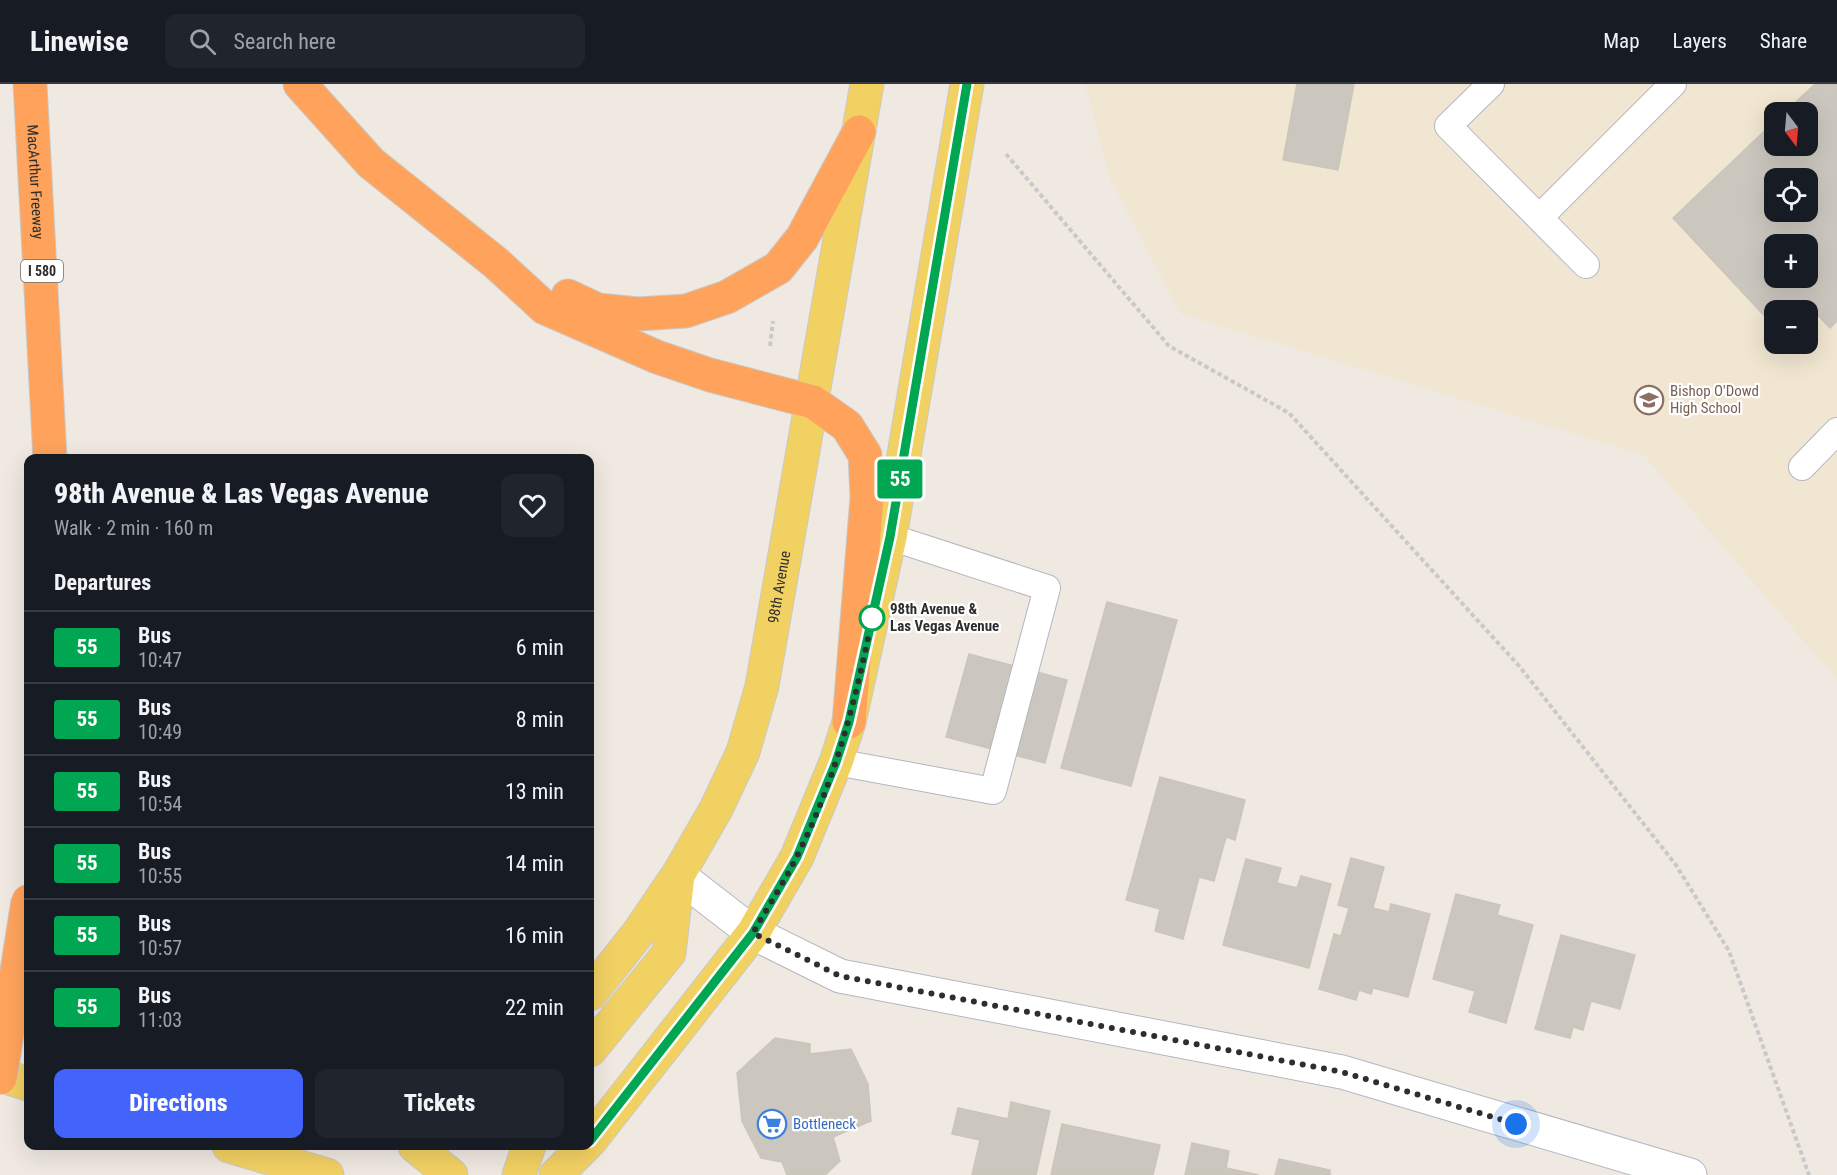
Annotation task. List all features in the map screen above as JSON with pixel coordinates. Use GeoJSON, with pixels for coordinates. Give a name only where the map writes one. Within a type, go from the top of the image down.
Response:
{"type":"FeatureCollection","features":[{"type":"Feature","properties":{"kind":"highway","name":"MacArthur Freeway"},"geometry":{"type":"LineString","coordinates":[[30,84],[50,454]]}},
{"type":"Feature","properties":{"kind":"highway"},"geometry":{"type":"LineString","coordinates":[[300,84],[371,163],[496,262],[545,308],[657,357],[710,375],[813,402],[847,426],[865,455],[867,497],[849,722]]}},
{"type":"Feature","properties":{"kind":"highway"},"geometry":{"type":"LineString","coordinates":[[496,262],[598,310],[638,314],[686,310],[728,297],[778,267],[802,238],[859,132]]}},
{"type":"Feature","properties":{"kind":"highway"},"geometry":{"type":"LineString","coordinates":[[0,1077],[24,926]]}},
{"type":"Feature","properties":{"kind":"main road","name":"98th Avenue"},"geometry":{"type":"LineString","coordinates":[[594,1045],[669,953],[678,875],[716,809],[742,752],[762,686],[867,84]]}},
{"type":"Feature","properties":{"kind":"main road"},"geometry":{"type":"LineString","coordinates":[[594,1136],[753,933],[797,857],[836,762],[849,722],[890,537],[967,84]]}},
{"type":"Feature","properties":{"kind":"main road"},"geometry":{"type":"LineString","coordinates":[[594,989],[639,932],[678,875]]}},
{"type":"Feature","properties":{"kind":"main road"},"geometry":{"type":"LineString","coordinates":[[0,993],[24,1001]]}},
{"type":"Feature","properties":{"kind":"main road"},"geometry":{"type":"LineString","coordinates":[[0,1077],[24,1083]]}},
{"type":"Feature","properties":{"kind":"main road"},"geometry":{"type":"LineString","coordinates":[[243,1150],[327,1175]]}},
{"type":"Feature","properties":{"kind":"main road"},"geometry":{"type":"LineString","coordinates":[[420,1150],[451,1175]]}},
{"type":"Feature","properties":{"kind":"main road"},"geometry":{"type":"LineString","coordinates":[[519,1175],[528,1150]]}},
{"type":"Feature","properties":{"kind":"main road"},"geometry":{"type":"LineString","coordinates":[[556,1175],[581,1150]]}},
{"type":"Feature","properties":{"kind":"street"},"geometry":{"type":"LineString","coordinates":[[678,875],[753,933],[840,976],[1342,1072],[1690,1175]]}},
{"type":"Feature","properties":{"kind":"lane"},"geometry":{"type":"LineString","coordinates":[[1491,84],[1448,126],[1541,216],[1586,265]]}},
{"type":"Feature","properties":{"kind":"lane"},"geometry":{"type":"LineString","coordinates":[[1541,216],[1673,84]]}},
{"type":"Feature","properties":{"kind":"lane"},"geometry":{"type":"LineString","coordinates":[[1802,467],[1837,431]]}},
{"type":"Feature","properties":{"kind":"lane"},"geometry":{"type":"LineString","coordinates":[[836,762],[993,791],[1047,588],[890,537]]}},
{"type":"Feature","properties":{"kind":"path"},"geometry":{"type":"LineString","coordinates":[[1006,154],[1169,346],[1289,413],[1520,667],[1676,865],[1729,951],[1809,1175]]}},
{"type":"Feature","properties":{"kind":"path"},"geometry":{"type":"LineString","coordinates":[[769,348],[774,316]]}},
{"type":"Feature","properties":{"kind":"shaded area","name":"Bishop O'Dowd High School"},"geometry":{"type":"Polygon","coordinates":[[[1085,84],[1837,84],[1837,680],[1644,455],[1181,314],[1111,181],[1085,84]]]}},
{"type":"Feature","properties":{"kind":"building"},"geometry":{"type":"Polygon","coordinates":[[[1297,84],[1354,84],[1338,170],[1283,160],[1297,84]]]}},
{"type":"Feature","properties":{"kind":"building"},"geometry":{"type":"Polygon","coordinates":[[[1815,84],[1837,84],[1837,321],[1830,328],[1818,315],[1818,300],[1764,300],[1764,315],[1673,218],[1764,132],[1764,156],[1818,156],[1818,102],[1796,102],[1815,84]]]}},
{"type":"Feature","properties":{"kind":"building"},"geometry":{"type":"Polygon","coordinates":[[[1107,602],[1177,620],[1131,786],[1061,768],[1107,602]]]}},
{"type":"Feature","properties":{"kind":"building"},"geometry":{"type":"Polygon","coordinates":[[[969,654],[1067,680],[1045,763],[946,737],[969,654]]]}},
{"type":"Feature","properties":{"kind":"building"},"geometry":{"type":"Polygon","coordinates":[[[1160,777],[1245,800],[1235,840],[1226,837],[1214,881],[1199,877],[1183,939],[1155,931],[1160,909],[1126,900],[1160,777]]]}},
{"type":"Feature","properties":{"kind":"building"},"geometry":{"type":"Polygon","coordinates":[[[1351,858],[1384,867],[1373,908],[1389,912],[1391,904],[1430,914],[1408,997],[1373,988],[1371,994],[1359,990],[1356,1000],[1319,989],[1334,934],[1341,936],[1349,908],[1338,905],[1351,858]]]}},
{"type":"Feature","properties":{"kind":"building"},"geometry":{"type":"Polygon","coordinates":[[[1246,859],[1281,868],[1277,883],[1297,888],[1301,876],[1331,884],[1309,968],[1223,945],[1246,859]]]}},
{"type":"Feature","properties":{"kind":"building"},"geometry":{"type":"Polygon","coordinates":[[[1456,894],[1500,905],[1497,915],[1533,925],[1506,1023],[1469,1012],[1475,991],[1433,979],[1456,894]]]}},
{"type":"Feature","properties":{"kind":"building"},"geometry":{"type":"Polygon","coordinates":[[[1561,935],[1635,955],[1620,1009],[1591,1001],[1583,1030],[1573,1027],[1570,1038],[1535,1029],[1561,935]]]}},
{"type":"Feature","properties":{"kind":"building"},"geometry":{"type":"Polygon","coordinates":[[[775,1038],[810,1044],[810,1054],[851,1049],[868,1084],[871,1121],[833,1137],[840,1161],[825,1175],[787,1175],[782,1162],[761,1158],[742,1121],[737,1073],[775,1038]]]}},
{"type":"Feature","properties":{"kind":"building"},"geometry":{"type":"Polygon","coordinates":[[[1011,1102],[1050,1111],[1036,1175],[972,1175],[980,1140],[952,1134],[958,1108],[1008,1119],[1011,1102]]]}},
{"type":"Feature","properties":{"kind":"building"},"geometry":{"type":"Polygon","coordinates":[[[1062,1124],[1160,1145],[1153,1175],[1051,1175],[1062,1124]]]}},
{"type":"Feature","properties":{"kind":"building"},"geometry":{"type":"Polygon","coordinates":[[[1192,1143],[1229,1151],[1226,1168],[1259,1175],[1185,1175],[1192,1143]]]}},
{"type":"Feature","properties":{"kind":"building"},"geometry":{"type":"Polygon","coordinates":[[[1279,1159],[1330,1170],[1330,1175],[1275,1175],[1279,1159]]]}},
{"type":"Feature","properties":{"kind":"bus line","name":"55"},"geometry":{"type":"LineString","coordinates":[[594,1136],[753,933],[797,857],[836,762],[849,722],[890,537],[967,84]]}},
{"type":"Feature","properties":{"kind":"place","name":"Bishop O'Dowd High School"},"geometry":{"type":"Point","coordinates":[1649,400]}},
{"type":"Feature","properties":{"kind":"place","name":"98th Avenue & Las Vegas Avenue"},"geometry":{"type":"Point","coordinates":[872,618]}},
{"type":"Feature","properties":{"kind":"place","name":"Bottleneck"},"geometry":{"type":"Point","coordinates":[772,1124]}},
{"type":"Feature","properties":{"kind":"route"},"geometry":{"type":"LineString","coordinates":[[872,618],[849,722],[836,762],[797,857],[753,933],[813,966],[840,976],[1342,1072],[1516,1124]]}}]}
